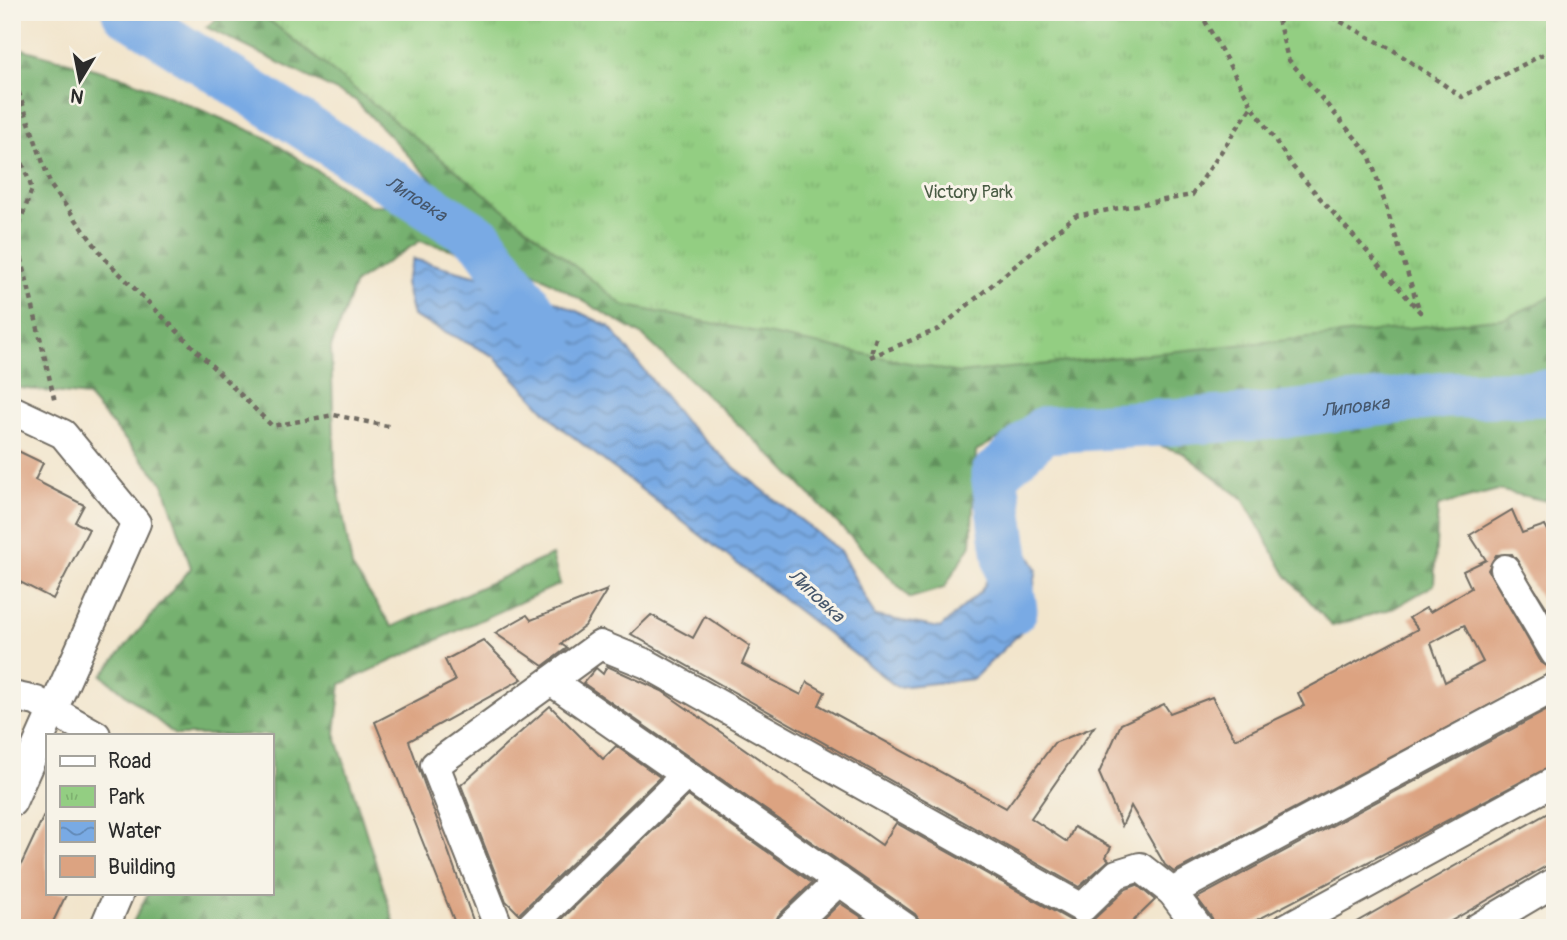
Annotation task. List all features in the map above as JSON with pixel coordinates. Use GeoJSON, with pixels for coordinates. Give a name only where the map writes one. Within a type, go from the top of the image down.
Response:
{"type":"FeatureCollection","features":[{"type":"Feature","properties":{"kind":"lane"},"geometry":{"type":"LineString","coordinates":[[12,410],[63,434],[135,523],[12,802]]}},
{"type":"Feature","properties":{"kind":"lane"},"geometry":{"type":"LineString","coordinates":[[1505,569],[1555,653]]}},
{"type":"Feature","properties":{"kind":"lane"},"geometry":{"type":"LineString","coordinates":[[499,928],[435,765],[600,645],[647,664],[1082,908],[1117,874],[1139,867],[1172,892],[1199,928]]}},
{"type":"Feature","properties":{"kind":"lane"},"geometry":{"type":"LineString","coordinates":[[551,681],[906,928]]}},
{"type":"Feature","properties":{"kind":"lane"},"geometry":{"type":"LineString","coordinates":[[1172,892],[1555,687]]}},
{"type":"Feature","properties":{"kind":"lane"},"geometry":{"type":"LineString","coordinates":[[12,696],[36,701],[94,734]]}},
{"type":"Feature","properties":{"kind":"lane"},"geometry":{"type":"LineString","coordinates":[[529,928],[686,775]]}},
{"type":"Feature","properties":{"kind":"lane"},"geometry":{"type":"LineString","coordinates":[[1286,928],[1555,781]]}},
{"type":"Feature","properties":{"kind":"lane"},"geometry":{"type":"LineString","coordinates":[[789,928],[839,881]]}},
{"type":"Feature","properties":{"kind":"lane"},"geometry":{"type":"LineString","coordinates":[[1477,928],[1555,883]]}},
{"type":"Feature","properties":{"kind":"lane"},"geometry":{"type":"LineString","coordinates":[[104,928],[120,894]]}},
{"type":"Feature","properties":{"kind":"path"},"geometry":{"type":"LineString","coordinates":[[1200,12],[1252,106],[1293,167],[1420,312],[1369,154],[1288,59],[1276,12]]}},
{"type":"Feature","properties":{"kind":"path"},"geometry":{"type":"LineString","coordinates":[[1323,12],[1393,50],[1462,97],[1555,48]]}},
{"type":"Feature","properties":{"kind":"path"},"geometry":{"type":"LineString","coordinates":[[12,73],[51,186],[106,260],[272,426],[334,415],[392,427]]}},
{"type":"Feature","properties":{"kind":"path"},"geometry":{"type":"LineString","coordinates":[[876,338],[870,357],[939,329],[1075,216],[1192,195],[1252,106]]}},
{"type":"Feature","properties":{"kind":"path"},"geometry":{"type":"LineString","coordinates":[[12,135],[32,189],[16,234],[63,434]]}},
{"type":"Feature","properties":{"kind":"green space"},"geometry":{"type":"Polygon","coordinates":[[[214,12],[1555,12],[1555,503],[1498,490],[1438,506],[1434,585],[1394,608],[1332,626],[1286,575],[1243,499],[1183,453],[1050,410],[976,451],[971,545],[944,588],[910,598],[776,460],[643,336],[530,270],[420,241],[355,283],[331,348],[335,468],[352,567],[392,627],[552,555],[560,584],[341,684],[335,733],[396,928],[130,928],[147,894],[273,894],[273,734],[174,734],[102,675],[191,568],[163,483],[87,396],[12,387],[12,46],[126,78],[265,137],[370,205],[457,206],[355,100],[206,27],[219,17],[214,12]]]}},
{"type":"Feature","properties":{"kind":"green space","name":"Victory Park"},"geometry":{"type":"Polygon","coordinates":[[[259,12],[1555,12],[1555,295],[1506,318],[959,373],[623,305],[259,12]]]}},
{"type":"Feature","properties":{"kind":"water"},"geometry":{"type":"Polygon","coordinates":[[[413,259],[529,289],[609,326],[685,422],[735,468],[840,551],[875,616],[940,628],[981,591],[1014,530],[1037,569],[1026,627],[973,679],[897,687],[559,426],[494,356],[413,316],[405,283],[413,259]]]}},
{"type":"Feature","properties":{"kind":"building"},"geometry":{"type":"Polygon","coordinates":[[[12,448],[43,463],[35,480],[84,505],[75,522],[89,529],[53,599],[12,578],[12,448]]]}},
{"type":"Feature","properties":{"kind":"building"},"geometry":{"type":"Polygon","coordinates":[[[1512,510],[1522,533],[1545,525],[1555,543],[1555,604],[1547,608],[1512,554],[1496,555],[1488,570],[1541,662],[1554,671],[1174,872],[1165,865],[1131,806],[1122,826],[1099,773],[1121,724],[1164,704],[1170,713],[1212,697],[1235,739],[1304,706],[1298,693],[1418,629],[1409,618],[1426,608],[1430,612],[1471,588],[1463,571],[1486,560],[1470,535],[1512,510]],[[1464,625],[1431,643],[1445,682],[1483,662],[1464,625]]]}},
{"type":"Feature","properties":{"kind":"building"},"geometry":{"type":"Polygon","coordinates":[[[607,590],[585,626],[561,644],[567,648],[543,666],[495,633],[527,615],[531,620],[607,590]]]}},
{"type":"Feature","properties":{"kind":"building"},"geometry":{"type":"Polygon","coordinates":[[[651,615],[693,638],[705,616],[750,646],[742,664],[801,695],[807,682],[825,692],[819,705],[1006,808],[1054,743],[1094,727],[1031,818],[1067,842],[1074,827],[1111,847],[1106,857],[1109,860],[1079,887],[631,634],[651,615]]]}},
{"type":"Feature","properties":{"kind":"building"},"geometry":{"type":"Polygon","coordinates":[[[483,640],[522,679],[409,741],[475,926],[457,928],[375,722],[455,681],[445,660],[483,640]]]}},
{"type":"Feature","properties":{"kind":"building"},"geometry":{"type":"Polygon","coordinates":[[[607,666],[662,691],[882,845],[896,823],[1075,923],[1085,924],[1093,920],[1126,889],[1137,885],[1155,900],[1126,928],[925,928],[915,914],[583,683],[596,668],[603,674],[607,666]]]}},
{"type":"Feature","properties":{"kind":"building"},"geometry":{"type":"Polygon","coordinates":[[[550,706],[603,759],[616,746],[660,777],[519,914],[506,901],[461,785],[550,706]]]}},
{"type":"Feature","properties":{"kind":"building"},"geometry":{"type":"Polygon","coordinates":[[[1555,706],[1555,764],[1242,928],[1215,928],[1212,918],[1197,898],[1555,706]]]}},
{"type":"Feature","properties":{"kind":"building"},"geometry":{"type":"Polygon","coordinates":[[[688,796],[812,883],[778,916],[773,928],[553,928],[688,796]]]}},
{"type":"Feature","properties":{"kind":"building"},"geometry":{"type":"Polygon","coordinates":[[[1555,809],[1555,861],[1439,928],[1346,928],[1555,809]]]}},
{"type":"Feature","properties":{"kind":"building"},"geometry":{"type":"Polygon","coordinates":[[[46,811],[46,894],[67,894],[50,928],[12,928],[12,884],[46,811]]]}},
{"type":"Feature","properties":{"kind":"building"},"geometry":{"type":"Polygon","coordinates":[[[840,903],[860,916],[871,928],[814,928],[840,903]]]}},
{"type":"Feature","properties":{"kind":"waterway","name":"Липовка"},"geometry":{"type":"LineString","coordinates":[[125,12],[481,239],[551,336]]}},
{"type":"Feature","properties":{"kind":"waterway","name":"Липовка"},"geometry":{"type":"LineString","coordinates":[[1014,610],[994,475],[1044,430],[1272,416],[1445,395],[1555,393]]}}]}
